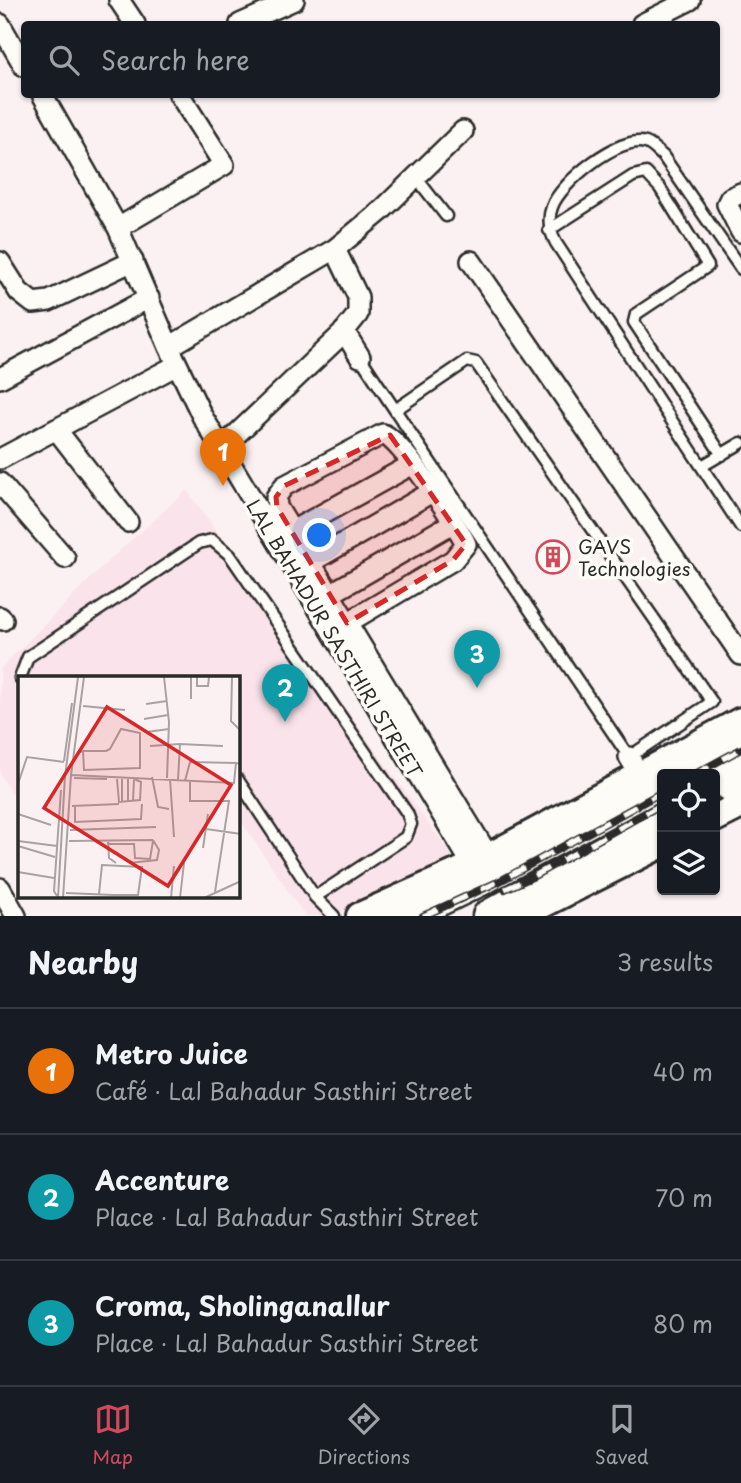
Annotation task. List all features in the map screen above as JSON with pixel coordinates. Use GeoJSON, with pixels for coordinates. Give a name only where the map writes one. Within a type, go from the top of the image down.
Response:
{"type":"FeatureCollection","features":[{"type":"Feature","properties":{"kind":"main road"},"geometry":{"type":"LineString","coordinates":[[686,769],[741,740]]}},
{"type":"Feature","properties":{"kind":"main road"},"geometry":{"type":"LineString","coordinates":[[712,755],[728,761],[734,770],[731,790]]}},
{"type":"Feature","properties":{"kind":"main road"},"geometry":{"type":"LineString","coordinates":[[407,916],[644,772]]}},
{"type":"Feature","properties":{"kind":"main road"},"geometry":{"type":"LineString","coordinates":[[488,916],[520,907],[657,824]]}},
{"type":"Feature","properties":{"kind":"main road"},"geometry":{"type":"LineString","coordinates":[[487,867],[520,907]]}},
{"type":"Feature","properties":{"kind":"street"},"geometry":{"type":"LineString","coordinates":[[119,0],[133,21]]}},
{"type":"Feature","properties":{"kind":"street"},"geometry":{"type":"LineString","coordinates":[[247,21],[294,0]]}},
{"type":"Feature","properties":{"kind":"street"},"geometry":{"type":"LineString","coordinates":[[648,21],[690,0]]}},
{"type":"Feature","properties":{"kind":"street"},"geometry":{"type":"LineString","coordinates":[[0,24],[21,61]]}},
{"type":"Feature","properties":{"kind":"street","name":"LAL BAHADUR SASTHIRI STREET"},"geometry":{"type":"LineString","coordinates":[[43,98],[118,228],[202,416],[487,867]]}},
{"type":"Feature","properties":{"kind":"street"},"geometry":{"type":"LineString","coordinates":[[118,228],[224,165],[182,98]]}},
{"type":"Feature","properties":{"kind":"street"},"geometry":{"type":"LineString","coordinates":[[0,459],[56,429],[173,356],[335,249],[381,211],[463,131]]}},
{"type":"Feature","properties":{"kind":"street"},"geometry":{"type":"LineString","coordinates":[[741,193],[730,198],[727,204],[741,232]]}},
{"type":"Feature","properties":{"kind":"street"},"geometry":{"type":"LineString","coordinates":[[222,448],[344,331],[358,314],[358,297],[335,249]]}},
{"type":"Feature","properties":{"kind":"street"},"geometry":{"type":"LineString","coordinates":[[0,262],[19,292],[33,303],[49,301],[133,261]]}},
{"type":"Feature","properties":{"kind":"street"},"geometry":{"type":"LineString","coordinates":[[471,261],[741,655]]}},
{"type":"Feature","properties":{"kind":"street"},"geometry":{"type":"LineString","coordinates":[[0,378],[149,298]]}},
{"type":"Feature","properties":{"kind":"street"},"geometry":{"type":"LineString","coordinates":[[344,331],[360,357]]}},
{"type":"Feature","properties":{"kind":"street"},"geometry":{"type":"LineString","coordinates":[[56,429],[128,522]]}},
{"type":"Feature","properties":{"kind":"street"},"geometry":{"type":"LineString","coordinates":[[347,623],[453,560],[466,544],[413,464],[390,435],[383,434],[284,486],[276,497],[277,507],[487,867],[360,916]]}},
{"type":"Feature","properties":{"kind":"street"},"geometry":{"type":"LineString","coordinates":[[292,531],[413,464]]}},
{"type":"Feature","properties":{"kind":"street"},"geometry":{"type":"LineString","coordinates":[[0,483],[65,558]]}},
{"type":"Feature","properties":{"kind":"street"},"geometry":{"type":"LineString","coordinates":[[311,562],[432,492]]}},
{"type":"Feature","properties":{"kind":"street"},"geometry":{"type":"LineString","coordinates":[[330,594],[453,523]]}},
{"type":"Feature","properties":{"kind":"street"},"geometry":{"type":"LineString","coordinates":[[644,772],[741,721]]}},
{"type":"Feature","properties":{"kind":"street"},"geometry":{"type":"LineString","coordinates":[[720,809],[731,790]]}},
{"type":"Feature","properties":{"kind":"street"},"geometry":{"type":"LineString","coordinates":[[520,907],[657,846]]}},
{"type":"Feature","properties":{"kind":"street"},"geometry":{"type":"LineString","coordinates":[[0,888],[16,916]]}},
{"type":"Feature","properties":{"kind":"lane"},"geometry":{"type":"LineString","coordinates":[[741,269],[663,156],[646,143],[631,143],[616,148],[584,169],[562,191],[551,207],[549,230],[741,527]]}},
{"type":"Feature","properties":{"kind":"lane"},"geometry":{"type":"LineString","coordinates":[[549,230],[633,176],[646,173],[660,188],[708,266],[636,314],[634,322],[722,455]]}},
{"type":"Feature","properties":{"kind":"lane"},"geometry":{"type":"LineString","coordinates":[[415,176],[446,216]]}},
{"type":"Feature","properties":{"kind":"lane"},"geometry":{"type":"LineString","coordinates":[[360,357],[395,410],[644,772],[712,702],[476,363],[467,362],[395,410]]}},
{"type":"Feature","properties":{"kind":"lane"},"geometry":{"type":"LineString","coordinates":[[702,466],[741,443]]}},
{"type":"Feature","properties":{"kind":"lane"},"geometry":{"type":"LineString","coordinates":[[21,676],[28,657],[199,543],[212,540],[230,555],[407,813],[411,824],[406,837],[315,897]]}},
{"type":"Feature","properties":{"kind":"lane"},"geometry":{"type":"LineString","coordinates":[[240,783],[315,897],[334,916]]}},
{"type":"Feature","properties":{"kind":"highlighted area"},"geometry":{"type":"Polygon","coordinates":[[[390,435],[466,544],[453,560],[347,623],[277,507],[276,497],[284,486],[390,435]]]}},
{"type":"Feature","properties":{"kind":"shaded area"},"geometry":{"type":"Polygon","coordinates":[[[187,490],[455,860],[331,916],[305,916],[240,820],[240,676],[18,676],[18,802],[0,775],[0,669],[108,561],[187,490]]]}},
{"type":"Feature","properties":{"kind":"railway"},"geometry":{"type":"LineString","coordinates":[[704,769],[741,749]]}},
{"type":"Feature","properties":{"kind":"railway"},"geometry":{"type":"LineString","coordinates":[[423,916],[500,881],[657,795]]}},
{"type":"Feature","properties":{"kind":"railway"},"geometry":{"type":"LineString","coordinates":[[505,889],[534,876],[657,807]]}},
{"type":"Feature","properties":{"kind":"place","name":"Metro Juice"},"geometry":{"type":"Point","coordinates":[223,486]}},
{"type":"Feature","properties":{"kind":"place","name":"GAVS Technologies"},"geometry":{"type":"Point","coordinates":[553,557]}},
{"type":"Feature","properties":{"kind":"place","name":"Croma, Sholinganallur"},"geometry":{"type":"Point","coordinates":[477,688]}},
{"type":"Feature","properties":{"kind":"place","name":"Accenture"},"geometry":{"type":"Point","coordinates":[285,722]}}]}
